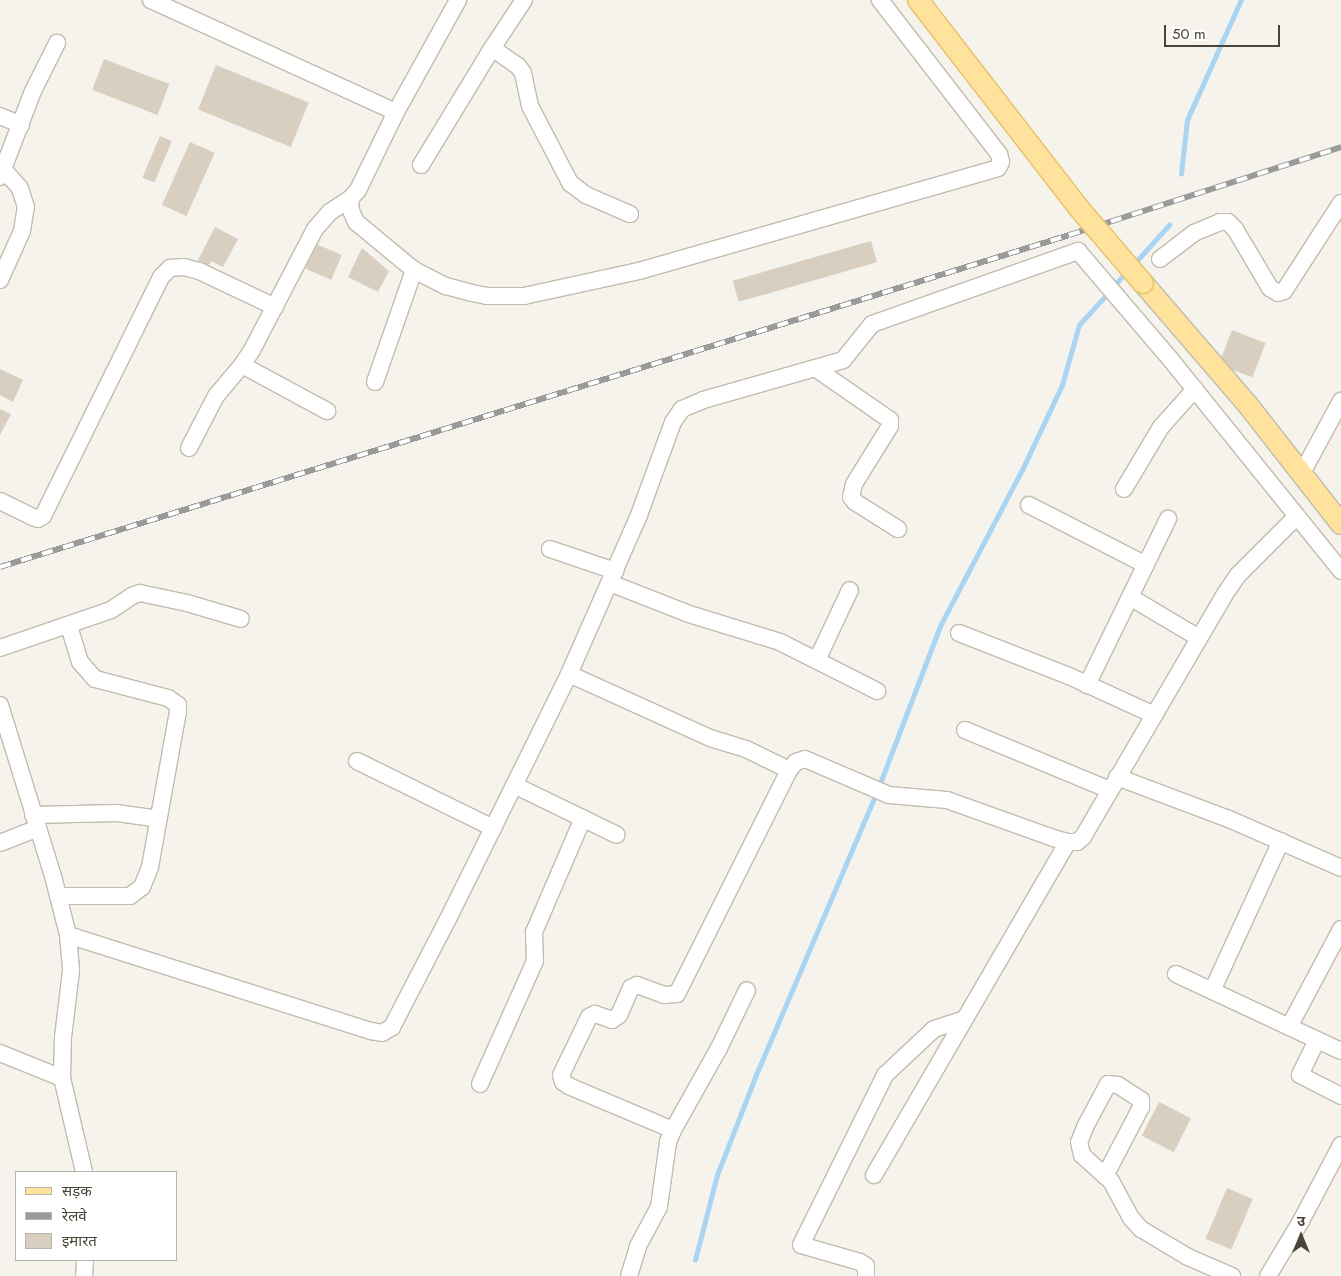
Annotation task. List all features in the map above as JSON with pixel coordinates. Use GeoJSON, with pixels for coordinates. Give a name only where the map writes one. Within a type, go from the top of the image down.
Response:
{"type":"FeatureCollection","features":[{"type":"Feature","properties":{"kind":"main road"},"geometry":{"type":"LineString","coordinates":[[918,0],[1078,206],[1248,405],[1341,524]]}},
{"type":"Feature","properties":{"kind":"street"},"geometry":{"type":"LineString","coordinates":[[152,0],[396,112]]}},
{"type":"Feature","properties":{"kind":"street"},"geometry":{"type":"LineString","coordinates":[[189,448],[216,396],[242,366],[321,220],[351,198],[358,190],[396,112],[458,0]]}},
{"type":"Feature","properties":{"kind":"street"},"geometry":{"type":"LineString","coordinates":[[421,165],[492,48],[524,0]]}},
{"type":"Feature","properties":{"kind":"street"},"geometry":{"type":"LineString","coordinates":[[351,198],[350,208],[356,222],[414,270],[446,286],[472,293],[487,296],[524,296],[638,272],[998,168],[1001,162],[999,154],[880,0]]}},
{"type":"Feature","properties":{"kind":"street"},"geometry":{"type":"LineString","coordinates":[[0,280],[22,230],[26,206],[20,188],[2,173],[33,91],[56,43]]}},
{"type":"Feature","properties":{"kind":"street"},"geometry":{"type":"LineString","coordinates":[[492,48],[518,66],[523,73],[530,106],[570,183],[586,195],[630,214]]}},
{"type":"Feature","properties":{"kind":"street"},"geometry":{"type":"LineString","coordinates":[[0,116],[21,125]]}},
{"type":"Feature","properties":{"kind":"street"},"geometry":{"type":"LineString","coordinates":[[1160,259],[1194,233],[1220,222],[1228,222],[1235,229],[1270,288],[1278,293],[1284,291],[1290,283],[1341,202]]}},
{"type":"Feature","properties":{"kind":"street"},"geometry":{"type":"LineString","coordinates":[[68,935],[382,1033],[392,1027],[569,674],[639,515],[672,422],[682,409],[703,400],[843,360],[872,324],[1078,251],[1195,389],[1341,571]]}},
{"type":"Feature","properties":{"kind":"street"},"geometry":{"type":"LineString","coordinates":[[4,507],[33,517],[43,516],[161,277],[170,268],[184,267],[199,271],[275,307]]}},
{"type":"Feature","properties":{"kind":"street"},"geometry":{"type":"LineString","coordinates":[[375,382],[414,270]]}},
{"type":"Feature","properties":{"kind":"street"},"geometry":{"type":"LineString","coordinates":[[242,366],[327,411]]}},
{"type":"Feature","properties":{"kind":"street"},"geometry":{"type":"LineString","coordinates":[[815,368],[890,420],[890,426],[854,484],[851,497],[898,529]]}},
{"type":"Feature","properties":{"kind":"street"},"geometry":{"type":"LineString","coordinates":[[1124,489],[1161,427],[1195,389]]}},
{"type":"Feature","properties":{"kind":"street"},"geometry":{"type":"LineString","coordinates":[[1302,473],[1341,401]]}},
{"type":"Feature","properties":{"kind":"street"},"geometry":{"type":"LineString","coordinates":[[1029,505],[1146,565]]}},
{"type":"Feature","properties":{"kind":"street"},"geometry":{"type":"LineString","coordinates":[[673,1130],[569,1086],[563,1082],[561,1075],[589,1017],[595,1014],[612,1020],[619,1015],[631,988],[637,985],[664,995],[677,994],[789,770],[796,762],[805,759],[888,795],[947,800],[1068,842],[1077,842],[1082,837],[1114,784],[1238,575],[1297,516]]}},
{"type":"Feature","properties":{"kind":"street"},"geometry":{"type":"LineString","coordinates":[[1087,685],[1168,519]]}},
{"type":"Feature","properties":{"kind":"street"},"geometry":{"type":"LineString","coordinates":[[550,549],[689,614],[780,642],[877,691]]}},
{"type":"Feature","properties":{"kind":"street"},"geometry":{"type":"LineString","coordinates":[[817,660],[850,590]]}},
{"type":"Feature","properties":{"kind":"street"},"geometry":{"type":"LineString","coordinates":[[0,648],[69,626],[111,610],[140,593],[187,603],[241,619]]}},
{"type":"Feature","properties":{"kind":"street"},"geometry":{"type":"LineString","coordinates":[[1130,597],[1199,638]]}},
{"type":"Feature","properties":{"kind":"street"},"geometry":{"type":"LineString","coordinates":[[58,896],[130,896],[138,892],[142,887],[150,867],[178,705],[168,698],[95,679],[80,662],[69,626]]}},
{"type":"Feature","properties":{"kind":"street"},"geometry":{"type":"LineString","coordinates":[[959,633],[1087,685],[1154,715]]}},
{"type":"Feature","properties":{"kind":"street"},"geometry":{"type":"LineString","coordinates":[[569,674],[710,738],[746,749],[789,770]]}},
{"type":"Feature","properties":{"kind":"street"},"geometry":{"type":"LineString","coordinates":[[0,705],[36,821],[68,935],[71,971],[63,1037],[62,1078],[84,1171]]}},
{"type":"Feature","properties":{"kind":"street"},"geometry":{"type":"LineString","coordinates":[[965,730],[1114,784],[1281,841],[1341,868]]}},
{"type":"Feature","properties":{"kind":"street"},"geometry":{"type":"LineString","coordinates":[[357,761],[493,828]]}},
{"type":"Feature","properties":{"kind":"street"},"geometry":{"type":"LineString","coordinates":[[514,785],[617,835]]}},
{"type":"Feature","properties":{"kind":"street"},"geometry":{"type":"LineString","coordinates":[[0,842],[36,821],[117,813],[159,819]]}},
{"type":"Feature","properties":{"kind":"street"},"geometry":{"type":"LineString","coordinates":[[480,1084],[535,961],[534,932],[583,818]]}},
{"type":"Feature","properties":{"kind":"street"},"geometry":{"type":"LineString","coordinates":[[1212,991],[1281,841]]}},
{"type":"Feature","properties":{"kind":"street"},"geometry":{"type":"LineString","coordinates":[[874,1175],[1068,842]]}},
{"type":"Feature","properties":{"kind":"street"},"geometry":{"type":"LineString","coordinates":[[1290,1027],[1341,929]]}},
{"type":"Feature","properties":{"kind":"street"},"geometry":{"type":"LineString","coordinates":[[1176,974],[1341,1051]]}},
{"type":"Feature","properties":{"kind":"street"},"geometry":{"type":"LineString","coordinates":[[629,1276],[638,1246],[659,1207],[668,1142],[719,1048],[747,990]]}},
{"type":"Feature","properties":{"kind":"street"},"geometry":{"type":"LineString","coordinates":[[866,1276],[866,1266],[860,1262],[801,1245],[885,1075],[934,1029],[964,1019]]}},
{"type":"Feature","properties":{"kind":"street"},"geometry":{"type":"LineString","coordinates":[[1317,1040],[1300,1076],[1341,1096]]}},
{"type":"Feature","properties":{"kind":"street"},"geometry":{"type":"LineString","coordinates":[[0,1054],[62,1078]]}},
{"type":"Feature","properties":{"kind":"street"},"geometry":{"type":"LineString","coordinates":[[1105,1176],[1141,1107],[1141,1100],[1118,1085],[1108,1084],[1079,1142],[1082,1155],[1117,1190],[1131,1218],[1141,1228],[1188,1257],[1232,1276]]}},
{"type":"Feature","properties":{"kind":"street"},"geometry":{"type":"LineString","coordinates":[[1268,1276],[1301,1221],[1341,1145]]}},
{"type":"Feature","properties":{"kind":"street"},"geometry":{"type":"LineString","coordinates":[[84,1276],[85,1261]]}},
{"type":"Feature","properties":{"kind":"building"},"geometry":{"type":"Polygon","coordinates":[[[104,59],[169,84],[158,115],[92,90],[104,59]]]}},
{"type":"Feature","properties":{"kind":"building"},"geometry":{"type":"Polygon","coordinates":[[[216,65],[309,102],[291,147],[198,110],[216,65]]]}},
{"type":"Feature","properties":{"kind":"building"},"geometry":{"type":"Polygon","coordinates":[[[160,136],[172,141],[154,183],[142,177],[160,136]]]}},
{"type":"Feature","properties":{"kind":"building"},"geometry":{"type":"Polygon","coordinates":[[[190,142],[215,153],[187,216],[162,205],[190,142]]]}},
{"type":"Feature","properties":{"kind":"building"},"geometry":{"type":"Polygon","coordinates":[[[215,227],[238,239],[223,267],[211,261],[209,265],[198,260],[215,227]]]}},
{"type":"Feature","properties":{"kind":"building"},"geometry":{"type":"Polygon","coordinates":[[[871,241],[877,262],[739,302],[733,281],[871,241]]]}},
{"type":"Feature","properties":{"kind":"building"},"geometry":{"type":"Polygon","coordinates":[[[316,244],[342,255],[331,280],[305,269],[316,244]]]}},
{"type":"Feature","properties":{"kind":"building"},"geometry":{"type":"Polygon","coordinates":[[[362,248],[389,271],[378,292],[348,277],[362,248]]]}},
{"type":"Feature","properties":{"kind":"building"},"geometry":{"type":"Polygon","coordinates":[[[1232,330],[1266,343],[1252,377],[1219,365],[1232,330]]]}},
{"type":"Feature","properties":{"kind":"building"},"geometry":{"type":"Polygon","coordinates":[[[0,369],[23,380],[13,402],[0,395],[0,369]]]}},
{"type":"Feature","properties":{"kind":"building"},"geometry":{"type":"Polygon","coordinates":[[[0,409],[11,414],[0,435],[0,409]]]}},
{"type":"Feature","properties":{"kind":"building"},"geometry":{"type":"Polygon","coordinates":[[[1159,1102],[1191,1118],[1174,1152],[1142,1136],[1159,1102]]]}},
{"type":"Feature","properties":{"kind":"building"},"geometry":{"type":"Polygon","coordinates":[[[1227,1188],[1253,1199],[1231,1250],[1206,1239],[1227,1188]]]}},
{"type":"Feature","properties":{"kind":"waterway"},"geometry":{"type":"LineString","coordinates":[[1181,174],[1187,120],[1241,0]]}},
{"type":"Feature","properties":{"kind":"waterway"},"geometry":{"type":"LineString","coordinates":[[1133,265],[1169,225]]}},
{"type":"Feature","properties":{"kind":"waterway"},"geometry":{"type":"LineString","coordinates":[[1113,287],[1126,272]]}},
{"type":"Feature","properties":{"kind":"waterway"},"geometry":{"type":"LineString","coordinates":[[879,786],[941,624],[1022,470],[1062,385],[1079,325],[1108,293]]}},
{"type":"Feature","properties":{"kind":"waterway"},"geometry":{"type":"LineString","coordinates":[[695,1260],[717,1175],[756,1075],[876,793]]}},
{"type":"Feature","properties":{"kind":"railway"},"geometry":{"type":"LineString","coordinates":[[0,567],[1069,235],[1341,147]]}}]}
